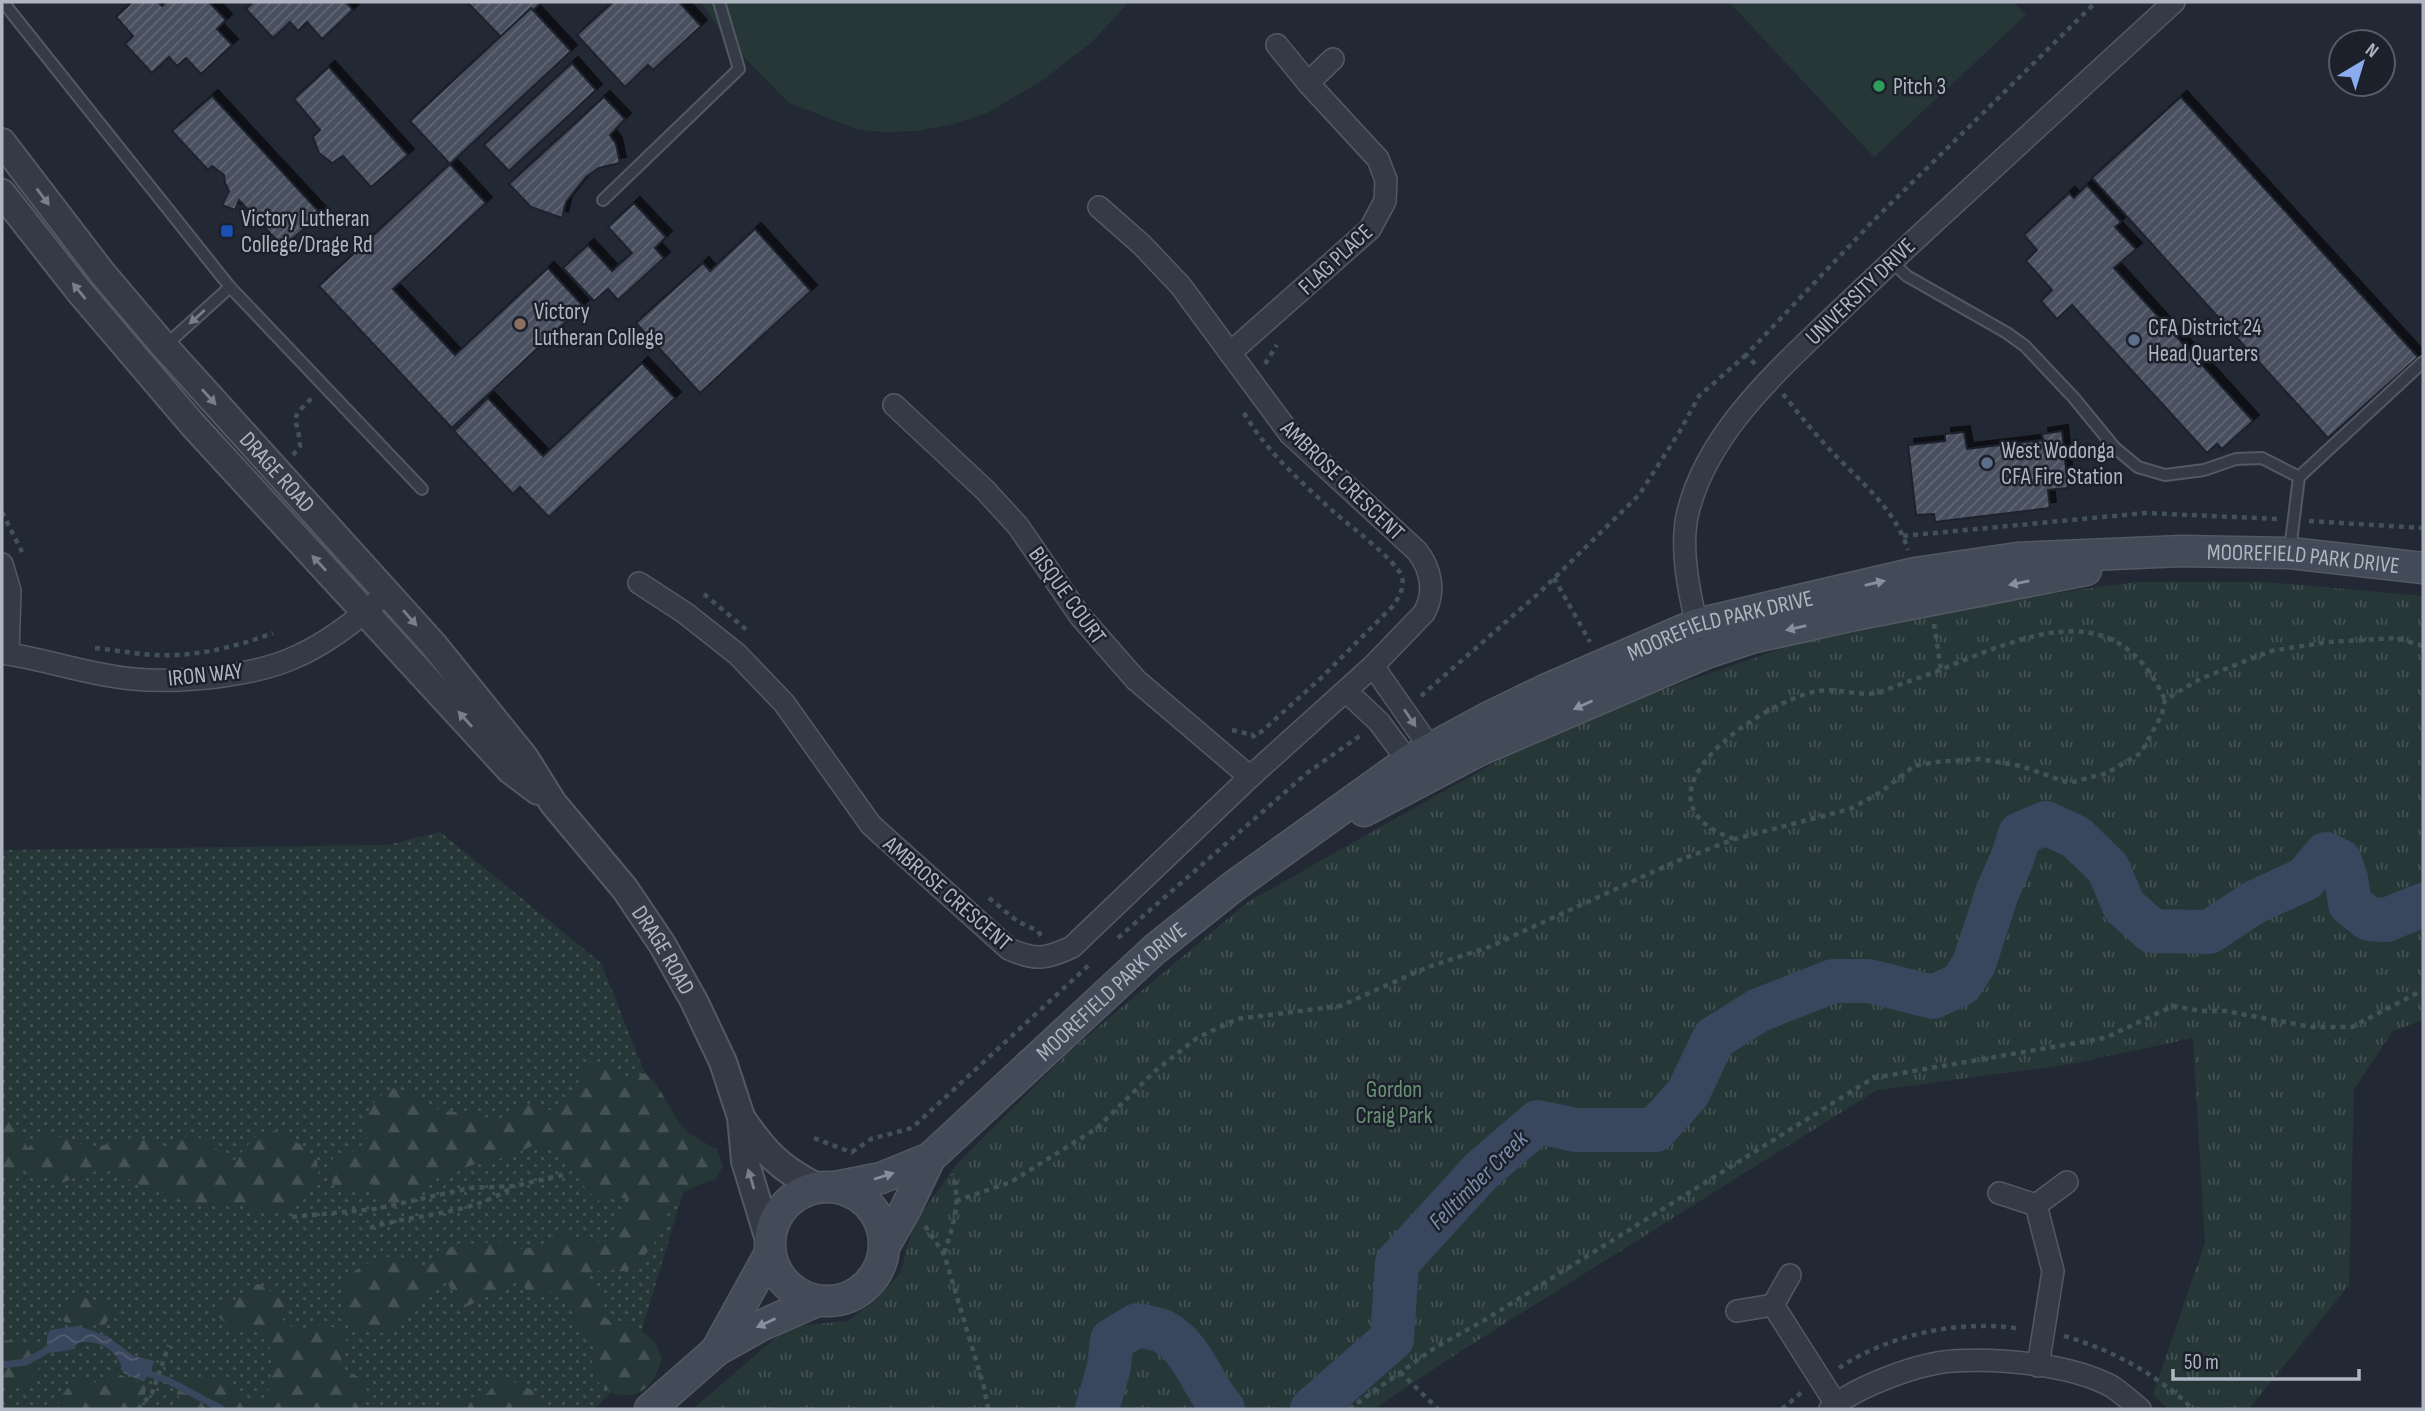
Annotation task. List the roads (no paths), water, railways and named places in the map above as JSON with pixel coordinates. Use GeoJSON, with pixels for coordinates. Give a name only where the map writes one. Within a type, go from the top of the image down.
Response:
{"type":"FeatureCollection","features":[{"type":"Feature","properties":{"kind":"main road","name":"MOOREFIELD PARK DRIVE"},"geometry":{"type":"LineString","coordinates":[[1424,762],[1480,750],[1621,688],[1706,653],[1751,638],[2182,551]]}},
{"type":"Feature","properties":{"kind":"main road","name":"MOOREFIELD PARK DRIVE"},"geometry":{"type":"LineString","coordinates":[[930,1158],[1156,949],[1302,836],[1340,824],[1489,717],[1697,624],[1915,573],[2017,558],[2182,551],[2290,553],[2423,568]]}},
{"type":"Feature","properties":{"kind":"main road"},"geometry":{"type":"LineString","coordinates":[[717,1349],[769,1246],[772,1225],[789,1200],[802,1192],[881,1178],[930,1158]]}},
{"type":"Feature","properties":{"kind":"main road"},"geometry":{"type":"LineString","coordinates":[[769,1246],[775,1270],[785,1285],[800,1295],[817,1301],[833,1302],[864,1289],[875,1277],[882,1262],[885,1245],[930,1158]]}},
{"type":"Feature","properties":{"kind":"main road"},"geometry":{"type":"LineString","coordinates":[[826,1187],[855,1194],[871,1207],[881,1225],[885,1245]]}},
{"type":"Feature","properties":{"kind":"main road"},"geometry":{"type":"LineString","coordinates":[[650,1409],[717,1349],[760,1326],[817,1301]]}},
{"type":"Feature","properties":{"kind":"street","name":"UNIVERSITY DRIVE"},"geometry":{"type":"LineString","coordinates":[[1706,653],[1697,624],[1684,536],[1688,511],[1710,460],[1727,431],[1769,379],[1891,261],[2174,2]]}},
{"type":"Feature","properties":{"kind":"street","name":"FLAG PLACE"},"geometry":{"type":"LineString","coordinates":[[1230,353],[1370,229],[1385,201],[1386,180],[1378,159],[1308,83],[1277,44]]}},
{"type":"Feature","properties":{"kind":"street"},"geometry":{"type":"LineString","coordinates":[[1308,83],[1334,59]]}},
{"type":"Feature","properties":{"kind":"street","name":"DRAGE ROAD"},"geometry":{"type":"LineString","coordinates":[[2,142],[103,274],[164,346],[433,643],[525,758],[553,803],[625,889],[662,944],[694,1001],[723,1062],[741,1117],[745,1161],[769,1246]]}},
{"type":"Feature","properties":{"kind":"street","name":"DRAGE ROAD"},"geometry":{"type":"LineString","coordinates":[[2,193],[193,425],[510,770],[553,803]]}},
{"type":"Feature","properties":{"kind":"street","name":"AMBROSE CRESCENT"},"geometry":{"type":"LineString","coordinates":[[639,583],[716,638],[761,678],[784,703],[871,825],[1009,950],[1037,958],[1052,956],[1072,947],[1258,770],[1373,666],[1424,613],[1428,605],[1430,583],[1424,561],[1417,551],[1290,434],[1180,285],[1142,245],[1099,207]]}},
{"type":"Feature","properties":{"kind":"street"},"geometry":{"type":"LineString","coordinates":[[123,343],[164,346]]}},
{"type":"Feature","properties":{"kind":"street","name":"BISQUE COURT"},"geometry":{"type":"LineString","coordinates":[[894,405],[985,490],[1018,526],[1080,616],[1136,680],[1258,770]]}},
{"type":"Feature","properties":{"kind":"street"},"geometry":{"type":"LineString","coordinates":[[2,564],[10,592],[5,654]]}},
{"type":"Feature","properties":{"kind":"street","name":"IRON WAY"},"geometry":{"type":"LineString","coordinates":[[5,654],[133,679],[181,680],[240,673],[290,660],[321,644],[365,613],[387,592]]}},
{"type":"Feature","properties":{"kind":"street"},"geometry":{"type":"LineString","coordinates":[[1373,666],[1403,708],[1424,762]]}},
{"type":"Feature","properties":{"kind":"street"},"geometry":{"type":"LineString","coordinates":[[1346,691],[1424,762]]}},
{"type":"Feature","properties":{"kind":"street","name":"DRAGE ROAD"},"geometry":{"type":"LineString","coordinates":[[741,1117],[764,1150],[797,1177],[826,1187]]}},
{"type":"Feature","properties":{"kind":"street"},"geometry":{"type":"LineString","coordinates":[[2036,1205],[2067,1182]]}},
{"type":"Feature","properties":{"kind":"street"},"geometry":{"type":"LineString","coordinates":[[1999,1193],[2036,1205]]}},
{"type":"Feature","properties":{"kind":"street"},"geometry":{"type":"LineString","coordinates":[[2036,1205],[2053,1271],[2038,1366]]}},
{"type":"Feature","properties":{"kind":"street"},"geometry":{"type":"LineString","coordinates":[[1773,1305],[1790,1275]]}},
{"type":"Feature","properties":{"kind":"street"},"geometry":{"type":"LineString","coordinates":[[1773,1305],[1833,1406],[1883,1379],[1951,1361],[1996,1361],[2077,1373],[2112,1387],[2140,1409]]}},
{"type":"Feature","properties":{"kind":"street"},"geometry":{"type":"LineString","coordinates":[[1737,1311],[1773,1305]]}},
{"type":"Feature","properties":{"kind":"lane"},"geometry":{"type":"LineString","coordinates":[[3,2],[230,287],[422,489]]}},
{"type":"Feature","properties":{"kind":"lane"},"geometry":{"type":"LineString","coordinates":[[603,200],[739,69],[719,2]]}},
{"type":"Feature","properties":{"kind":"lane"},"geometry":{"type":"LineString","coordinates":[[1891,261],[1907,276],[2025,346],[2074,398],[2115,448],[2137,467],[2165,475],[2204,470],[2236,459],[2262,458],[2299,477]]}},
{"type":"Feature","properties":{"kind":"lane"},"geometry":{"type":"LineString","coordinates":[[164,346],[230,287]]}},
{"type":"Feature","properties":{"kind":"lane"},"geometry":{"type":"LineString","coordinates":[[2290,553],[2299,477],[2423,362]]}},
{"type":"Feature","properties":{"kind":"water"},"geometry":{"type":"Polygon","coordinates":[[[78,1326],[107,1336],[134,1356],[155,1361],[144,1382],[124,1373],[113,1353],[96,1343],[80,1342],[71,1350],[50,1353],[47,1335],[50,1330],[78,1326]]]}},
{"type":"Feature","properties":{"kind":"waterway","name":"Felltimber Creek"},"geometry":{"type":"LineString","coordinates":[[1312,1409],[1392,1339],[1397,1263],[1482,1170],[1538,1122],[1576,1130],[1655,1130],[1688,1093],[1714,1038],[1759,1010],[1833,981],[1869,981],[1933,997],[1961,984],[1974,964],[2020,834],[2046,823],[2076,837],[2108,868],[2124,906],[2152,931],[2209,932],[2253,903],[2305,879],[2326,854],[2340,861],[2350,904],[2369,919],[2386,920],[2423,905]]}},
{"type":"Feature","properties":{"kind":"waterway","name":"Felltimber Creek"},"geometry":{"type":"LineString","coordinates":[[1097,1409],[1109,1367],[1112,1340],[1137,1325],[1161,1331],[1174,1339],[1190,1357],[1223,1409]]}},
{"type":"Feature","properties":{"kind":"waterway","name":"Felltimber Creek"},"geometry":{"type":"LineString","coordinates":[[2,1365],[26,1362],[56,1345]]}},
{"type":"Feature","properties":{"kind":"waterway","name":"Felltimber Creek"},"geometry":{"type":"LineString","coordinates":[[140,1370],[169,1381],[222,1409]]}},
{"type":"Feature","properties":{"kind":"place","name":"Pitch 3"},"geometry":{"type":"Point","coordinates":[1879,86]}},
{"type":"Feature","properties":{"kind":"place","name":"Victory Lutheran College/Drage Rd"},"geometry":{"type":"Point","coordinates":[227,231]}},
{"type":"Feature","properties":{"kind":"place","name":"Victory Lutheran College"},"geometry":{"type":"Point","coordinates":[520,324]}},
{"type":"Feature","properties":{"kind":"place","name":"CFA District 24 Head Quarters"},"geometry":{"type":"Point","coordinates":[2134,340]}},
{"type":"Feature","properties":{"kind":"place","name":"West Wodonga CFA Fire Station"},"geometry":{"type":"Point","coordinates":[1987,463]}},
{"type":"Feature","properties":{"kind":"park label","name":"Gordon Craig Park"},"geometry":{"type":"Point","coordinates":[1394,1102]}}]}
